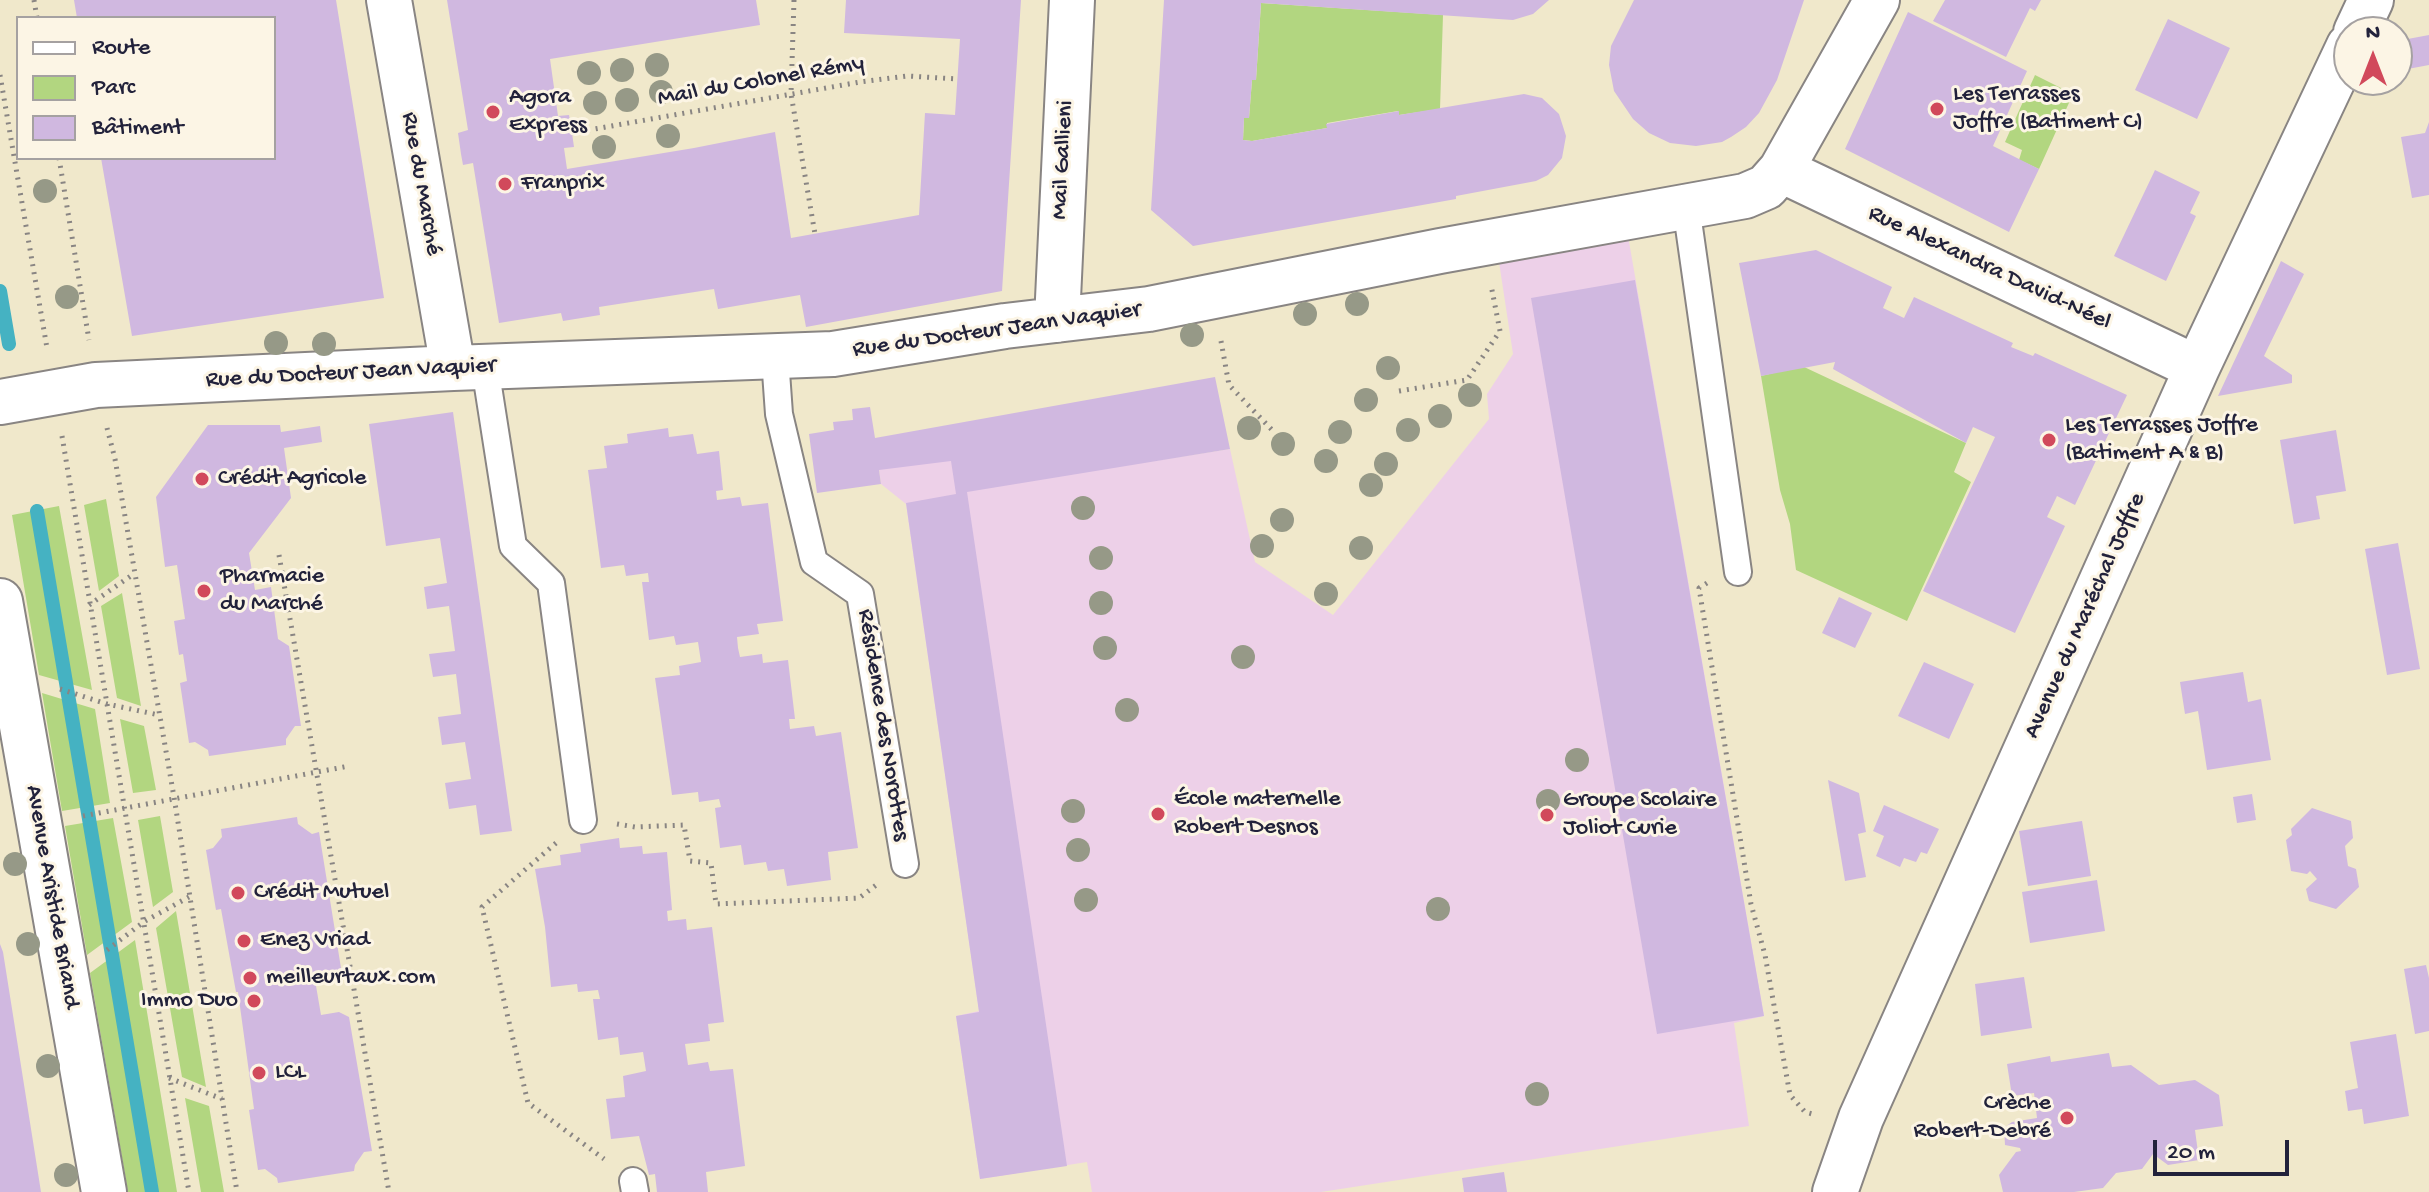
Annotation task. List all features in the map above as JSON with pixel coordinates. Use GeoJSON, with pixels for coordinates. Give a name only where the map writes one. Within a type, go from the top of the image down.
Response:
{"type":"FeatureCollection","features":[{"type":"Feature","properties":{"kind":"street","name":"Rue du Marché"},"geometry":{"type":"LineString","coordinates":[[389,0],[469,367]]}},
{"type":"Feature","properties":{"kind":"street","name":"Mail Gallieni"},"geometry":{"type":"LineString","coordinates":[[1057,320],[1072,0]]}},
{"type":"Feature","properties":{"kind":"street","name":"Rue du Docteur Jean Vaquier"},"geometry":{"type":"LineString","coordinates":[[0,402],[96,385],[833,354],[1149,309],[1756,192],[1766,187],[1781,170],[1877,0]]}},
{"type":"Feature","properties":{"kind":"street","name":"Avenue du Maréchal Joffre"},"geometry":{"type":"LineString","coordinates":[[1835,1192],[1861,1118],[2197,368],[2333,80]]}},
{"type":"Feature","properties":{"kind":"street","name":"Rue Alexandra David-Néel"},"geometry":{"type":"LineString","coordinates":[[1781,170],[2197,368]]}},
{"type":"Feature","properties":{"kind":"street","name":"Avenue Aristide Briand"},"geometry":{"type":"LineString","coordinates":[[0,601],[104,1192]]}},
{"type":"Feature","properties":{"kind":"lane"},"geometry":{"type":"LineString","coordinates":[[1686,206],[1738,572]]}},
{"type":"Feature","properties":{"kind":"lane","name":"Résidence des Norottes"},"geometry":{"type":"LineString","coordinates":[[775,358],[779,414],[814,562],[860,594],[905,864]]}},
{"type":"Feature","properties":{"kind":"lane"},"geometry":{"type":"LineString","coordinates":[[469,367],[513,546],[551,583],[583,820]]}},
{"type":"Feature","properties":{"kind":"path"},"geometry":{"type":"LineString","coordinates":[[794,0],[791,94],[815,234]]}},
{"type":"Feature","properties":{"kind":"path"},"geometry":{"type":"LineString","coordinates":[[0,75],[48,350]]}},
{"type":"Feature","properties":{"kind":"path","name":"Mail du Colonel Rémy"},"geometry":{"type":"LineString","coordinates":[[572,133],[907,76],[958,79]]}},
{"type":"Feature","properties":{"kind":"path"},"geometry":{"type":"LineString","coordinates":[[59,160],[96,385],[115,459],[174,797],[237,1192]]}},
{"type":"Feature","properties":{"kind":"path"},"geometry":{"type":"LineString","coordinates":[[1399,391],[1467,380],[1500,331],[1488,274]]}},
{"type":"Feature","properties":{"kind":"path"},"geometry":{"type":"LineString","coordinates":[[1218,327],[1229,385],[1274,432]]}},
{"type":"Feature","properties":{"kind":"path"},"geometry":{"type":"LineString","coordinates":[[62,435],[189,1192]]}},
{"type":"Feature","properties":{"kind":"path"},"geometry":{"type":"LineString","coordinates":[[279,555],[389,1192]]}},
{"type":"Feature","properties":{"kind":"path"},"geometry":{"type":"LineString","coordinates":[[1738,572],[1699,588],[1751,904],[1765,955],[1790,1095],[1805,1112],[1825,1118]]}},
{"type":"Feature","properties":{"kind":"path"},"geometry":{"type":"LineString","coordinates":[[89,605],[135,573]]}},
{"type":"Feature","properties":{"kind":"path"},"geometry":{"type":"LineString","coordinates":[[53,687],[107,704],[159,715]]}},
{"type":"Feature","properties":{"kind":"path"},"geometry":{"type":"LineString","coordinates":[[76,817],[349,766]]}},
{"type":"Feature","properties":{"kind":"path"},"geometry":{"type":"LineString","coordinates":[[583,820],[482,907],[528,1103],[634,1187]]}},
{"type":"Feature","properties":{"kind":"path","name":"Résidence des Norottes"},"geometry":{"type":"LineString","coordinates":[[583,820],[635,827],[684,825],[690,861],[711,863],[716,904],[859,898],[905,864]]}},
{"type":"Feature","properties":{"kind":"path"},"geometry":{"type":"LineString","coordinates":[[99,956],[145,921],[189,896]]}},
{"type":"Feature","properties":{"kind":"path"},"geometry":{"type":"LineString","coordinates":[[168,1077],[222,1099]]}},
{"type":"Feature","properties":{"kind":"shaded area"},"geometry":{"type":"Polygon","coordinates":[[[1628,236],[1764,1016],[1734,1023],[1749,1126],[1321,1192],[1092,1192],[1087,1162],[980,1179],[956,1016],[979,1011],[906,504],[881,484],[875,438],[1134,464],[1230,449],[1255,562],[1333,615],[1489,419],[1487,394],[1513,354],[1499,262],[1628,236]]]}},
{"type":"Feature","properties":{"kind":"green space"},"geometry":{"type":"Polygon","coordinates":[[[1261,3],[1443,15],[1440,109],[1399,115],[1398,111],[1327,123],[1327,128],[1243,140],[1244,118],[1249,118],[1252,80],[1256,80],[1261,3]]]}},
{"type":"Feature","properties":{"kind":"green space"},"geometry":{"type":"Polygon","coordinates":[[[2035,75],[2073,94],[2039,169],[2019,160],[2022,150],[2005,142],[2035,75]]]}},
{"type":"Feature","properties":{"kind":"green space"},"geometry":{"type":"Polygon","coordinates":[[[1802,366],[1966,443],[1954,472],[1971,482],[1907,621],[1796,570],[1761,376],[1802,366]]]}},
{"type":"Feature","properties":{"kind":"green space"},"geometry":{"type":"Polygon","coordinates":[[[106,499],[119,576],[99,591],[84,505],[106,499]]]}},
{"type":"Feature","properties":{"kind":"green space"},"geometry":{"type":"Polygon","coordinates":[[[59,506],[92,690],[39,675],[12,515],[59,506]]]}},
{"type":"Feature","properties":{"kind":"green space"},"geometry":{"type":"Polygon","coordinates":[[[122,593],[141,706],[117,698],[101,606],[122,593]]]}},
{"type":"Feature","properties":{"kind":"green space"},"geometry":{"type":"Polygon","coordinates":[[[42,693],[95,709],[110,803],[62,811],[42,693]]]}},
{"type":"Feature","properties":{"kind":"green space"},"geometry":{"type":"Polygon","coordinates":[[[120,719],[144,726],[156,790],[133,793],[120,719]]]}},
{"type":"Feature","properties":{"kind":"green space"},"geometry":{"type":"Polygon","coordinates":[[[160,816],[173,892],[153,907],[138,820],[160,816]]]}},
{"type":"Feature","properties":{"kind":"green space"},"geometry":{"type":"Polygon","coordinates":[[[113,818],[132,922],[87,955],[65,826],[113,818]]]}},
{"type":"Feature","properties":{"kind":"green space"},"geometry":{"type":"Polygon","coordinates":[[[176,911],[206,1087],[182,1077],[156,928],[176,911]]]}},
{"type":"Feature","properties":{"kind":"green space"},"geometry":{"type":"Polygon","coordinates":[[[135,940],[177,1192],[128,1192],[90,973],[135,940]]]}},
{"type":"Feature","properties":{"kind":"green space"},"geometry":{"type":"Polygon","coordinates":[[[185,1098],[209,1106],[224,1192],[201,1192],[185,1098]]]}},
{"type":"Feature","properties":{"kind":"building"},"geometry":{"type":"Polygon","coordinates":[[[74,0],[336,0],[384,298],[132,336],[101,160],[276,160],[276,16],[77,16],[74,0]]]}},
{"type":"Feature","properties":{"kind":"building"},"geometry":{"type":"Polygon","coordinates":[[[447,0],[756,0],[760,25],[550,59],[558,116],[569,115],[574,147],[564,148],[567,169],[775,132],[791,238],[919,215],[925,113],[955,115],[960,39],[844,33],[846,0],[1021,0],[1002,291],[806,327],[800,295],[718,309],[714,289],[599,307],[600,315],[563,321],[561,313],[499,323],[473,163],[463,165],[461,154],[458,133],[468,130],[447,0]]]}},
{"type":"Feature","properties":{"kind":"building"},"geometry":{"type":"Polygon","coordinates":[[[1164,0],[1549,0],[1533,14],[1513,20],[1261,3],[1256,80],[1252,80],[1249,118],[1244,118],[1243,140],[1327,128],[1326,124],[1399,111],[1399,115],[1524,94],[1542,98],[1559,114],[1566,136],[1562,158],[1548,175],[1536,181],[1456,196],[1456,199],[1193,246],[1151,210],[1164,0]]]}},
{"type":"Feature","properties":{"kind":"building"},"geometry":{"type":"Polygon","coordinates":[[[1634,0],[1804,0],[1777,80],[1759,113],[1746,127],[1722,142],[1696,146],[1670,143],[1649,133],[1633,119],[1614,91],[1609,65],[1611,46],[1634,0]]]}},
{"type":"Feature","properties":{"kind":"building"},"geometry":{"type":"Polygon","coordinates":[[[1945,0],[2041,0],[2035,11],[2030,8],[2006,57],[1933,21],[1945,0]]]}},
{"type":"Feature","properties":{"kind":"building","name":"Les Terrasses Joffre (Batiment C)"},"geometry":{"type":"Polygon","coordinates":[[[1908,12],[2027,71],[1993,146],[2039,169],[2009,232],[1845,149],[1908,12]]]}},
{"type":"Feature","properties":{"kind":"building"},"geometry":{"type":"Polygon","coordinates":[[[2168,19],[2230,48],[2197,119],[2135,90],[2168,19]]]}},
{"type":"Feature","properties":{"kind":"building"},"geometry":{"type":"Polygon","coordinates":[[[2429,35],[2429,65],[2413,68],[2413,38],[2429,35]]]}},
{"type":"Feature","properties":{"kind":"building"},"geometry":{"type":"Polygon","coordinates":[[[2429,122],[2429,195],[2412,198],[2401,137],[2425,133],[2429,122]]]}},
{"type":"Feature","properties":{"kind":"building"},"geometry":{"type":"Polygon","coordinates":[[[2155,170],[2200,192],[2190,213],[2196,216],[2166,281],[2114,256],[2155,170]]]}},
{"type":"Feature","properties":{"kind":"building","name":"Les Terrasses Joffre (Batiment A & B)"},"geometry":{"type":"Polygon","coordinates":[[[1816,250],[1892,287],[1883,308],[1904,318],[1914,297],[2013,343],[2011,347],[2033,356],[2035,353],[2127,395],[2075,505],[2057,496],[2047,517],[2065,526],[2015,633],[1923,591],[1995,437],[1973,427],[1966,443],[1833,369],[1835,362],[1761,376],[1739,263],[1816,250]]]}},
{"type":"Feature","properties":{"kind":"building"},"geometry":{"type":"Polygon","coordinates":[[[2281,261],[2304,274],[2264,356],[2292,375],[2292,383],[2218,396],[2281,261]]]}},
{"type":"Feature","properties":{"kind":"building"},"geometry":{"type":"Polygon","coordinates":[[[1635,280],[1764,1016],[1657,1034],[1531,298],[1635,280]]]}},
{"type":"Feature","properties":{"kind":"building"},"geometry":{"type":"Polygon","coordinates":[[[1215,377],[1230,449],[967,492],[1067,1166],[980,1179],[956,1016],[979,1012],[906,503],[956,494],[951,461],[879,470],[881,484],[817,493],[809,434],[834,430],[833,422],[853,420],[852,409],[870,407],[875,438],[1215,377]]]}},
{"type":"Feature","properties":{"kind":"building"},"geometry":{"type":"Polygon","coordinates":[[[453,412],[512,831],[480,835],[476,805],[449,809],[445,783],[471,779],[465,742],[442,745],[438,717],[461,714],[456,674],[433,677],[429,654],[455,651],[449,606],[427,609],[424,587],[447,583],[440,538],[386,546],[369,424],[453,412]]]}},
{"type":"Feature","properties":{"kind":"building"},"geometry":{"type":"Polygon","coordinates":[[[208,425],[280,425],[281,432],[320,426],[322,442],[284,448],[291,498],[249,553],[255,590],[271,587],[278,639],[289,646],[301,726],[295,726],[286,739],[286,745],[209,756],[208,750],[195,742],[189,743],[180,683],[187,681],[174,621],[185,619],[177,565],[165,567],[156,497],[208,425]]]}},
{"type":"Feature","properties":{"kind":"building"},"geometry":{"type":"Polygon","coordinates":[[[668,428],[669,437],[693,434],[697,454],[719,451],[723,490],[716,491],[717,500],[740,497],[742,506],[768,503],[783,621],[757,624],[759,634],[737,637],[738,648],[740,657],[762,654],[763,663],[788,660],[795,719],[789,719],[790,729],[814,726],[816,736],[841,732],[858,848],[828,852],[831,880],[787,886],[784,869],[768,871],[766,862],[744,865],[741,845],[720,848],[715,808],[721,807],[719,799],[699,802],[698,792],[672,795],[655,678],[680,675],[679,666],[701,662],[698,642],[676,645],[674,636],[649,640],[642,582],[649,582],[648,573],[626,576],[624,565],[601,568],[588,470],[607,468],[604,446],[628,443],[627,434],[668,428]]]}},
{"type":"Feature","properties":{"kind":"building"},"geometry":{"type":"Polygon","coordinates":[[[2336,430],[2346,491],[2316,496],[2320,519],[2294,524],[2280,440],[2336,430]]]}},
{"type":"Feature","properties":{"kind":"building"},"geometry":{"type":"Polygon","coordinates":[[[2398,543],[2420,669],[2387,675],[2365,549],[2398,543]]]}},
{"type":"Feature","properties":{"kind":"building"},"geometry":{"type":"Polygon","coordinates":[[[1839,597],[1872,613],[1855,648],[1822,633],[1839,597]]]}},
{"type":"Feature","properties":{"kind":"building"},"geometry":{"type":"Polygon","coordinates":[[[1924,662],[1974,684],[1949,739],[1898,716],[1924,662]]]}},
{"type":"Feature","properties":{"kind":"building"},"geometry":{"type":"Polygon","coordinates":[[[2243,672],[2248,702],[2261,699],[2271,760],[2207,770],[2198,711],[2185,714],[2180,682],[2243,672]]]}},
{"type":"Feature","properties":{"kind":"building"},"geometry":{"type":"Polygon","coordinates":[[[1828,780],[1859,793],[1866,832],[1858,834],[1866,877],[1845,881],[1828,780]]]}},
{"type":"Feature","properties":{"kind":"building"},"geometry":{"type":"Polygon","coordinates":[[[2252,794],[2256,820],[2237,823],[2233,797],[2252,794]]]}},
{"type":"Feature","properties":{"kind":"building"},"geometry":{"type":"Polygon","coordinates":[[[1884,805],[1939,829],[1927,854],[1921,852],[1916,862],[1904,858],[1900,867],[1876,856],[1884,836],[1873,831],[1884,805]]]}},
{"type":"Feature","properties":{"kind":"building"},"geometry":{"type":"Polygon","coordinates":[[[2312,808],[2351,821],[2353,838],[2345,846],[2348,866],[2356,869],[2359,887],[2336,909],[2309,901],[2306,889],[2317,879],[2310,871],[2307,874],[2291,871],[2286,840],[2292,835],[2291,829],[2312,808]]]}},
{"type":"Feature","properties":{"kind":"building"},"geometry":{"type":"Polygon","coordinates":[[[297,817],[298,824],[312,834],[319,832],[341,968],[334,977],[315,980],[321,1015],[339,1012],[349,1017],[372,1151],[364,1152],[354,1171],[278,1183],[277,1178],[265,1169],[258,1170],[249,1110],[254,1109],[238,992],[221,909],[216,910],[206,850],[213,848],[222,837],[221,829],[297,817]]]}},
{"type":"Feature","properties":{"kind":"building"},"geometry":{"type":"Polygon","coordinates":[[[2082,821],[2091,876],[2028,886],[2019,831],[2082,821]]]}},
{"type":"Feature","properties":{"kind":"building"},"geometry":{"type":"Polygon","coordinates":[[[619,838],[620,848],[642,846],[643,854],[667,852],[672,910],[667,911],[668,921],[686,919],[687,930],[712,927],[724,1022],[708,1024],[710,1041],[685,1044],[688,1065],[708,1062],[710,1071],[733,1069],[745,1166],[706,1172],[708,1192],[657,1192],[655,1174],[649,1175],[639,1136],[611,1139],[606,1099],[625,1097],[623,1076],[646,1071],[643,1052],[620,1055],[618,1037],[598,1040],[593,999],[600,999],[598,990],[578,992],[577,984],[551,987],[535,869],[561,865],[560,855],[581,852],[580,844],[619,838]]]}},
{"type":"Feature","properties":{"kind":"building"},"geometry":{"type":"Polygon","coordinates":[[[2097,880],[2105,931],[2030,943],[2022,892],[2097,880]]]}},
{"type":"Feature","properties":{"kind":"building"},"geometry":{"type":"Polygon","coordinates":[[[0,944],[3,952],[41,1192],[0,1192],[0,944]]]}},
{"type":"Feature","properties":{"kind":"building"},"geometry":{"type":"Polygon","coordinates":[[[2426,965],[2429,978],[2429,1031],[2415,1034],[2404,969],[2426,965]]]}},
{"type":"Feature","properties":{"kind":"building"},"geometry":{"type":"Polygon","coordinates":[[[2024,977],[2032,1028],[1981,1036],[1975,984],[2024,977]]]}},
{"type":"Feature","properties":{"kind":"building"},"geometry":{"type":"Polygon","coordinates":[[[2396,1034],[2409,1116],[2364,1124],[2362,1109],[2348,1111],[2345,1091],[2358,1088],[2350,1042],[2396,1034]]]}},
{"type":"Feature","properties":{"kind":"building"},"geometry":{"type":"Polygon","coordinates":[[[2109,1053],[2112,1067],[2131,1065],[2159,1085],[2195,1080],[2219,1095],[2223,1126],[2195,1130],[2199,1160],[2168,1165],[2153,1154],[2142,1169],[2116,1173],[2103,1188],[2074,1192],[2003,1192],[1999,1175],[2016,1152],[2021,1151],[2020,1148],[2005,1145],[2004,1128],[2012,1122],[2037,1118],[2034,1093],[2012,1096],[2007,1064],[2050,1056],[2051,1062],[2109,1053]]]}},
{"type":"Feature","properties":{"kind":"building"},"geometry":{"type":"Polygon","coordinates":[[[1504,1172],[1507,1192],[1464,1192],[1462,1178],[1504,1172]]]}},
{"type":"Feature","properties":{"kind":"waterway"},"geometry":{"type":"LineString","coordinates":[[0,291],[9,344]]}},
{"type":"Feature","properties":{"kind":"waterway"},"geometry":{"type":"LineString","coordinates":[[37,511],[152,1192]]}},
{"type":"Feature","properties":{"kind":"place","name":"Les Terrasses Joffre (Batiment C)"},"geometry":{"type":"Point","coordinates":[1937,109]}},
{"type":"Feature","properties":{"kind":"place","name":"Agora Express"},"geometry":{"type":"Point","coordinates":[493,112]}},
{"type":"Feature","properties":{"kind":"place","name":"Franprix"},"geometry":{"type":"Point","coordinates":[505,184]}},
{"type":"Feature","properties":{"kind":"place","name":"Les Terrasses Joffre (Batiment A & B)"},"geometry":{"type":"Point","coordinates":[2049,440]}},
{"type":"Feature","properties":{"kind":"place","name":"Crédit Agricole"},"geometry":{"type":"Point","coordinates":[202,479]}},
{"type":"Feature","properties":{"kind":"place","name":"Pharmacie du Marché"},"geometry":{"type":"Point","coordinates":[204,591]}},
{"type":"Feature","properties":{"kind":"place","name":"École maternelle Robert Desnos"},"geometry":{"type":"Point","coordinates":[1158,814]}},
{"type":"Feature","properties":{"kind":"place","name":"Groupe Scolaire Joliot Curie"},"geometry":{"type":"Point","coordinates":[1547,815]}},
{"type":"Feature","properties":{"kind":"place","name":"Crédit Mutuel"},"geometry":{"type":"Point","coordinates":[238,893]}},
{"type":"Feature","properties":{"kind":"place","name":"Enez Vriad"},"geometry":{"type":"Point","coordinates":[244,941]}},
{"type":"Feature","properties":{"kind":"place","name":"meilleurtaux.com"},"geometry":{"type":"Point","coordinates":[250,978]}},
{"type":"Feature","properties":{"kind":"place","name":"Immo Duo"},"geometry":{"type":"Point","coordinates":[254,1001]}},
{"type":"Feature","properties":{"kind":"place","name":"LCL"},"geometry":{"type":"Point","coordinates":[259,1073]}},
{"type":"Feature","properties":{"kind":"place","name":"Crèche Robert-Debré"},"geometry":{"type":"Point","coordinates":[2067,1118]}}]}
